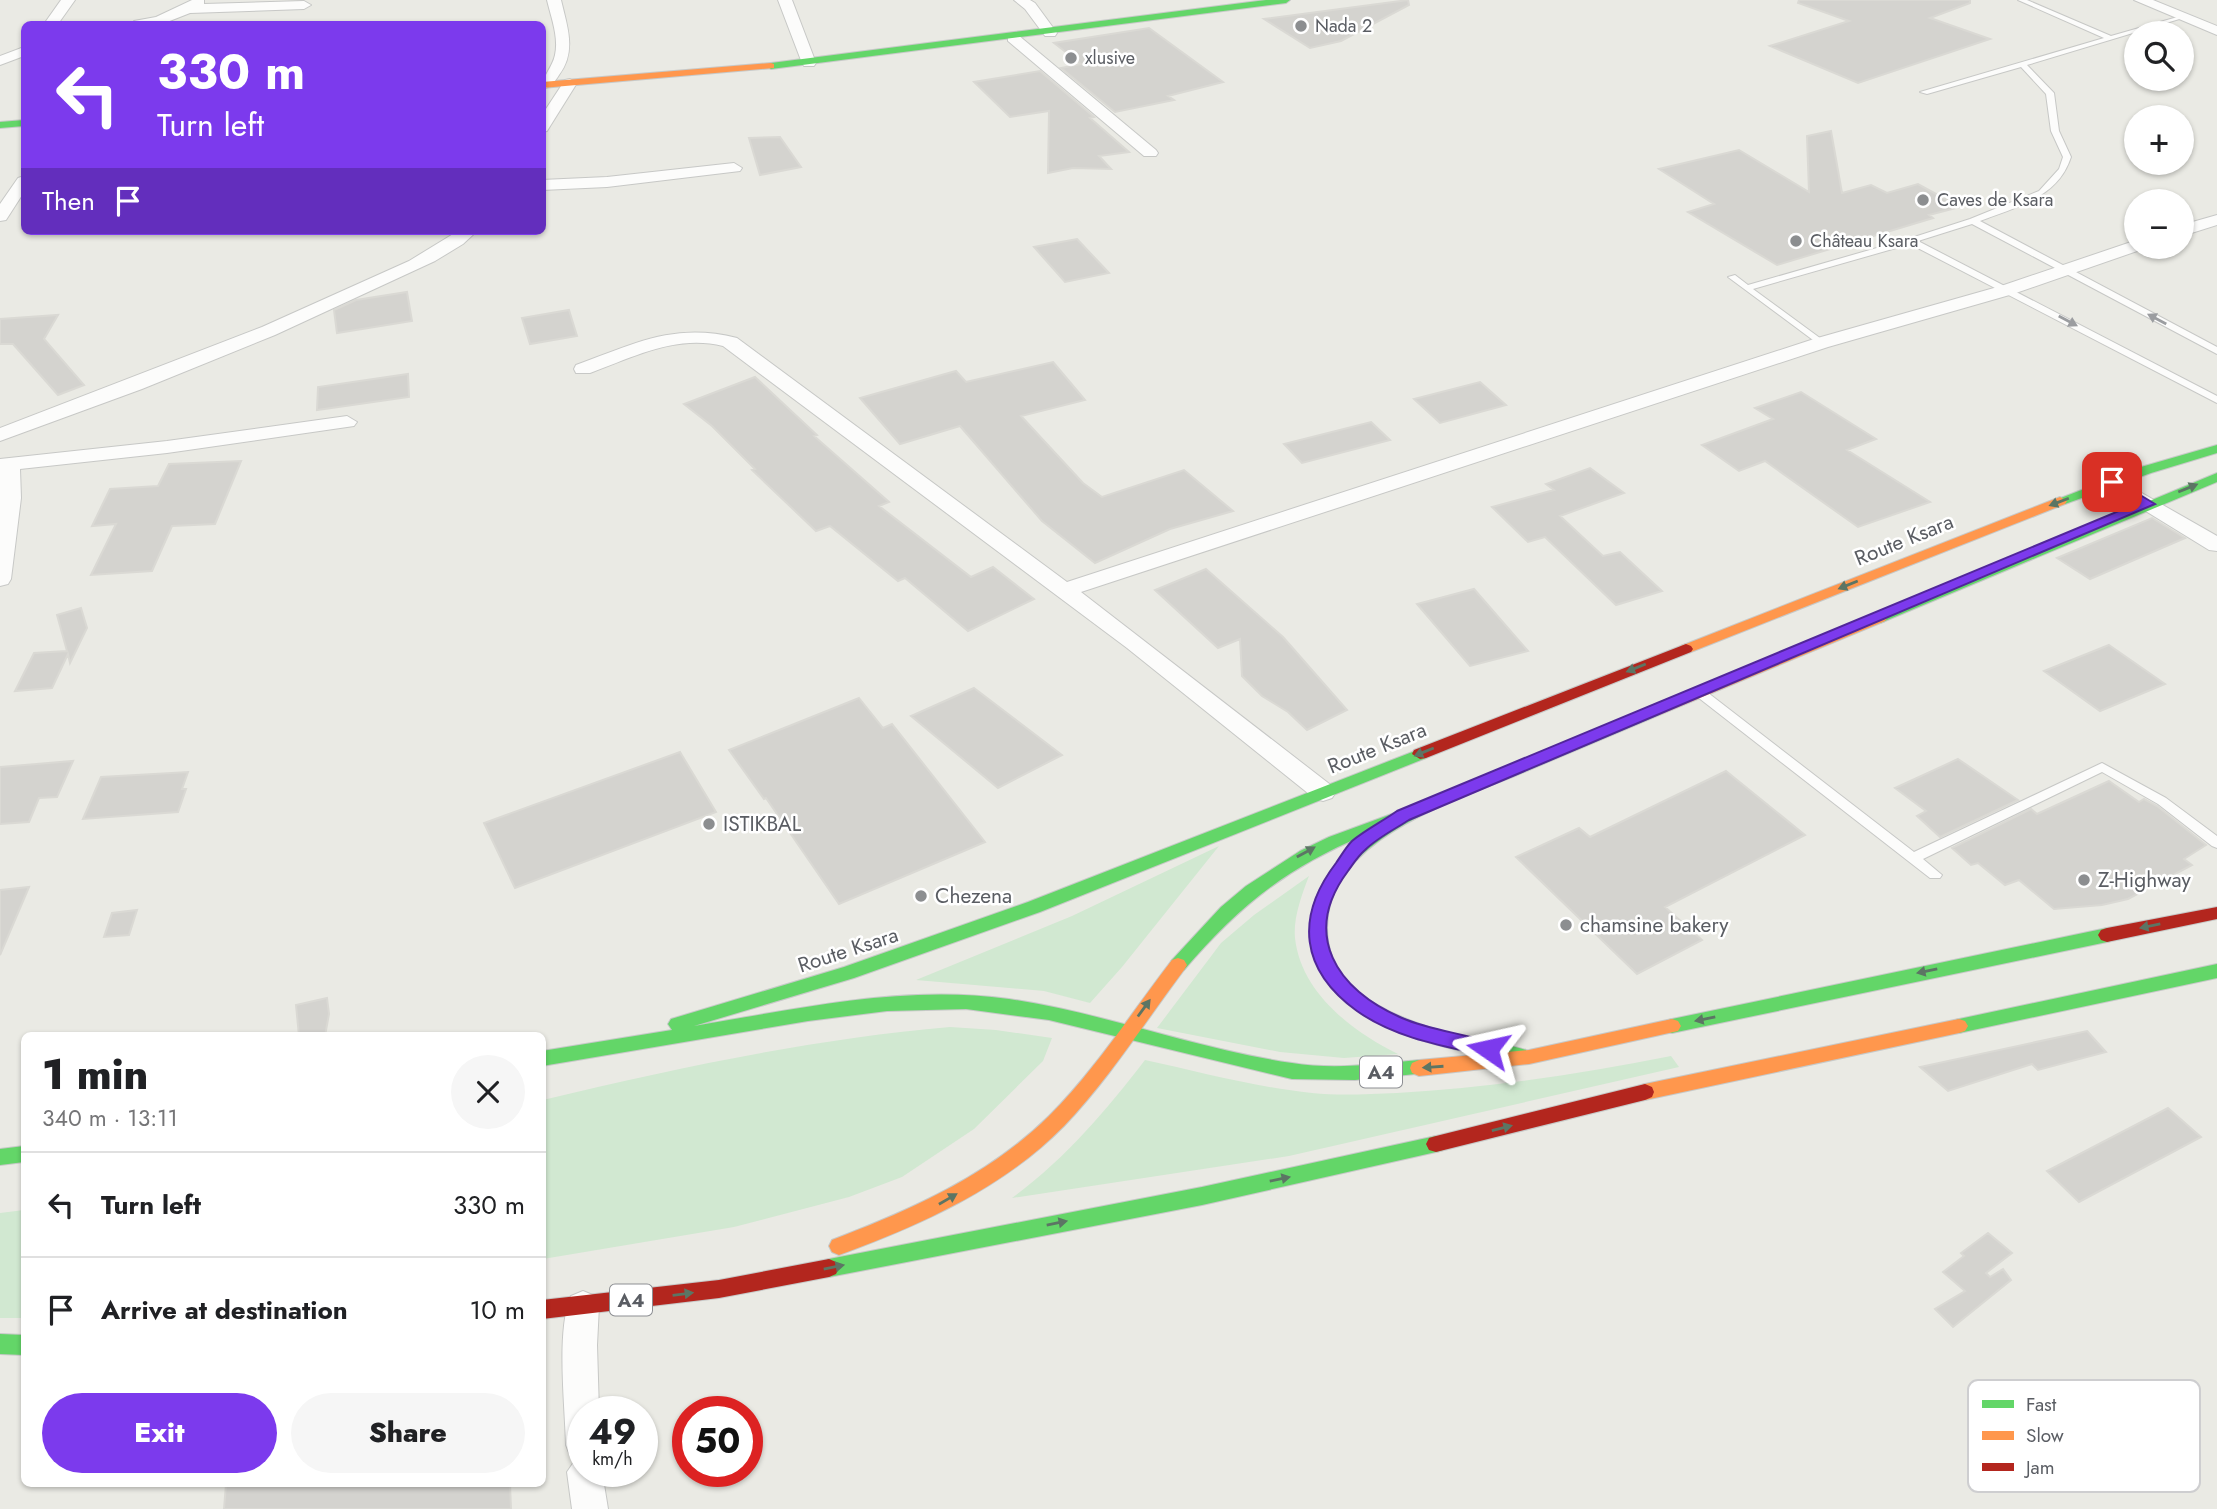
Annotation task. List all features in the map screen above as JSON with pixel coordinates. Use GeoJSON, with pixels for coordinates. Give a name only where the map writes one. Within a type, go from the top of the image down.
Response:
{"type":"FeatureCollection","features":[{"type":"Feature","properties":{"kind":"main road"},"geometry":{"type":"LineString","coordinates":[[546,85],[809,63],[1286,0]]}},
{"type":"Feature","properties":{"kind":"main road"},"geometry":{"type":"LineString","coordinates":[[0,125],[21,123]]}},
{"type":"Feature","properties":{"kind":"main road","name":"Route Ksara"},"geometry":{"type":"LineString","coordinates":[[546,1058],[748,1004],[943,940],[2112,482],[2217,449]]}},
{"type":"Feature","properties":{"kind":"main road"},"geometry":{"type":"LineString","coordinates":[[719,1289],[887,1229],[977,1182],[1051,1125],[1081,1094],[1217,918],[1260,881],[1309,849],[1354,830],[1403,816],[2217,477]]}},
{"type":"Feature","properties":{"kind":"main road"},"geometry":{"type":"LineString","coordinates":[[1403,816],[1358,846],[1328,886],[1319,909],[1316,929],[1320,950],[1329,971],[1344,989],[1364,1006],[1393,1022],[1457,1043],[1529,1057]]}},
{"type":"Feature","properties":{"kind":"main road","name":"A4"},"geometry":{"type":"LineString","coordinates":[[546,1058],[843,1008],[929,1001],[968,1002],[1055,1013],[1128,1030],[1230,1059],[1327,1074],[1457,1066],[1529,1057],[2217,913]]}},
{"type":"Feature","properties":{"kind":"main road","name":"A4"},"geometry":{"type":"LineString","coordinates":[[546,1310],[719,1289],[1202,1196],[1433,1145],[1641,1093],[2217,971]]}},
{"type":"Feature","properties":{"kind":"main road"},"geometry":{"type":"LineString","coordinates":[[0,1157],[21,1154]]}},
{"type":"Feature","properties":{"kind":"main road"},"geometry":{"type":"LineString","coordinates":[[0,1344],[21,1345]]}},
{"type":"Feature","properties":{"kind":"street"},"geometry":{"type":"LineString","coordinates":[[53,21],[68,0]]}},
{"type":"Feature","properties":{"kind":"street"},"geometry":{"type":"LineString","coordinates":[[546,82],[555,74],[565,52],[554,0]]}},
{"type":"Feature","properties":{"kind":"street"},"geometry":{"type":"LineString","coordinates":[[785,0],[809,63]]}},
{"type":"Feature","properties":{"kind":"street"},"geometry":{"type":"LineString","coordinates":[[1021,0],[1030,6],[1050,33]]}},
{"type":"Feature","properties":{"kind":"street"},"geometry":{"type":"LineString","coordinates":[[2141,0],[2217,31]]}},
{"type":"Feature","properties":{"kind":"street"},"geometry":{"type":"LineString","coordinates":[[159,21],[193,4],[304,5]]}},
{"type":"Feature","properties":{"kind":"street"},"geometry":{"type":"LineString","coordinates":[[1013,38],[1150,153]]}},
{"type":"Feature","properties":{"kind":"street"},"geometry":{"type":"LineString","coordinates":[[0,61],[21,52]]}},
{"type":"Feature","properties":{"kind":"street"},"geometry":{"type":"LineString","coordinates":[[546,122],[570,83]]}},
{"type":"Feature","properties":{"kind":"street"},"geometry":{"type":"LineString","coordinates":[[546,185],[607,182],[734,168]]}},
{"type":"Feature","properties":{"kind":"street"},"geometry":{"type":"LineString","coordinates":[[0,216],[21,185]]}},
{"type":"Feature","properties":{"kind":"street"},"geometry":{"type":"LineString","coordinates":[[2194,227],[2217,220]]}},
{"type":"Feature","properties":{"kind":"street"},"geometry":{"type":"LineString","coordinates":[[0,435],[143,383],[271,332],[437,252],[463,235]]}},
{"type":"Feature","properties":{"kind":"street"},"geometry":{"type":"LineString","coordinates":[[1064,590],[1821,343],[2007,290],[2124,249]]}},
{"type":"Feature","properties":{"kind":"street"},"geometry":{"type":"LineString","coordinates":[[583,369],[681,337],[708,335],[730,342],[1064,590],[1323,792]]}},
{"type":"Feature","properties":{"kind":"street"},"geometry":{"type":"LineString","coordinates":[[0,579],[11,498],[5,464],[167,447],[347,422]]}},
{"type":"Feature","properties":{"kind":"street"},"geometry":{"type":"LineString","coordinates":[[2112,482],[2217,545]]}},
{"type":"Feature","properties":{"kind":"street"},"geometry":{"type":"LineString","coordinates":[[582,1396],[580,1345],[583,1306]]}},
{"type":"Feature","properties":{"kind":"street"},"geometry":{"type":"LineString","coordinates":[[587,1487],[590,1509]]}},
{"type":"Feature","properties":{"kind":"lane"},"geometry":{"type":"LineString","coordinates":[[2021,0],[2110,38]]}},
{"type":"Feature","properties":{"kind":"lane"},"geometry":{"type":"LineString","coordinates":[[1924,92],[2183,17]]}},
{"type":"Feature","properties":{"kind":"lane"},"geometry":{"type":"LineString","coordinates":[[1746,288],[1911,241],[1973,221],[2042,193],[2063,170],[2067,157],[2055,131],[2050,93],[2022,64]]}},
{"type":"Feature","properties":{"kind":"lane"},"geometry":{"type":"LineString","coordinates":[[1973,221],[2217,351]]}},
{"type":"Feature","properties":{"kind":"lane"},"geometry":{"type":"LineString","coordinates":[[1911,241],[2217,400]]}},
{"type":"Feature","properties":{"kind":"lane"},"geometry":{"type":"LineString","coordinates":[[1731,277],[1821,343]]}},
{"type":"Feature","properties":{"kind":"lane"},"geometry":{"type":"LineString","coordinates":[[1699,692],[1936,875]]}},
{"type":"Feature","properties":{"kind":"lane"},"geometry":{"type":"LineString","coordinates":[[1913,858],[2102,767],[2162,801],[2217,843]]}},
{"type":"Feature","properties":{"kind":"green space"},"geometry":{"type":"Polygon","coordinates":[[[1219,846],[1090,1003],[1044,991],[916,980],[1072,916],[1219,846]]]}},
{"type":"Feature","properties":{"kind":"green space"},"geometry":{"type":"Polygon","coordinates":[[[1309,876],[1295,922],[1299,958],[1307,976],[1318,993],[1347,1022],[1398,1054],[1344,1058],[1280,1052],[1157,1028],[1221,943],[1254,915],[1309,876]]]}},
{"type":"Feature","properties":{"kind":"green space"},"geometry":{"type":"Polygon","coordinates":[[[950,1027],[1052,1038],[1043,1061],[974,1129],[902,1177],[849,1197],[734,1227],[546,1258],[546,1099],[745,1056],[898,1032],[950,1027]]]}},
{"type":"Feature","properties":{"kind":"green space"},"geometry":{"type":"Polygon","coordinates":[[[1671,1056],[1679,1067],[1289,1156],[1012,1198],[1050,1167],[1083,1134],[1145,1060],[1270,1087],[1344,1095],[1431,1091],[1500,1084],[1671,1056]]]}},
{"type":"Feature","properties":{"kind":"green space"},"geometry":{"type":"Polygon","coordinates":[[[21,1210],[21,1318],[0,1318],[0,1213],[21,1210]]]}},
{"type":"Feature","properties":{"kind":"building"},"geometry":{"type":"Polygon","coordinates":[[[1408,0],[1409,5],[1341,41],[1310,48],[1264,19],[1408,0]]]}},
{"type":"Feature","properties":{"kind":"building"},"geometry":{"type":"Polygon","coordinates":[[[1799,0],[1970,0],[1970,3],[1930,18],[1990,39],[1858,83],[1770,46],[1849,21],[1798,3],[1799,0]]]}},
{"type":"Feature","properties":{"kind":"building"},"geometry":{"type":"Polygon","coordinates":[[[1149,28],[1223,82],[1168,96],[1174,100],[1115,112],[1061,68],[1081,64],[1054,43],[1149,28]]]}},
{"type":"Feature","properties":{"kind":"building"},"geometry":{"type":"Polygon","coordinates":[[[1040,71],[1094,117],[1090,118],[1129,152],[1099,156],[1111,169],[1073,168],[1048,173],[1049,111],[1010,117],[974,82],[1040,71]]]}},
{"type":"Feature","properties":{"kind":"building"},"geometry":{"type":"Polygon","coordinates":[[[1831,131],[1842,193],[1871,185],[1887,193],[1918,184],[1960,207],[1929,215],[1933,218],[1777,265],[1688,212],[1714,204],[1659,169],[1739,150],[1809,192],[1807,136],[1831,131]]]}},
{"type":"Feature","properties":{"kind":"building"},"geometry":{"type":"Polygon","coordinates":[[[780,137],[801,167],[760,175],[749,138],[780,137]]]}},
{"type":"Feature","properties":{"kind":"building"},"geometry":{"type":"Polygon","coordinates":[[[1077,239],[1109,273],[1065,282],[1034,247],[1077,239]]]}},
{"type":"Feature","properties":{"kind":"building"},"geometry":{"type":"Polygon","coordinates":[[[407,292],[412,321],[337,333],[334,310],[356,300],[407,292]]]}},
{"type":"Feature","properties":{"kind":"building"},"geometry":{"type":"Polygon","coordinates":[[[569,310],[577,336],[530,344],[522,318],[569,310]]]}},
{"type":"Feature","properties":{"kind":"building"},"geometry":{"type":"Polygon","coordinates":[[[58,315],[44,339],[84,385],[58,395],[13,344],[0,344],[0,319],[58,315]]]}},
{"type":"Feature","properties":{"kind":"building"},"geometry":{"type":"Polygon","coordinates":[[[1053,362],[1085,400],[1021,416],[1083,483],[1102,497],[1184,470],[1233,511],[1170,529],[1095,563],[1042,521],[960,426],[900,444],[860,398],[956,371],[966,382],[1053,362]]]}},
{"type":"Feature","properties":{"kind":"building"},"geometry":{"type":"Polygon","coordinates":[[[408,374],[409,397],[317,410],[318,387],[408,374]]]}},
{"type":"Feature","properties":{"kind":"building"},"geometry":{"type":"Polygon","coordinates":[[[755,377],[817,435],[814,436],[889,502],[879,506],[971,577],[993,567],[1034,599],[968,631],[905,578],[898,581],[830,526],[816,531],[752,470],[755,469],[712,426],[684,404],[755,377]]]}},
{"type":"Feature","properties":{"kind":"building"},"geometry":{"type":"Polygon","coordinates":[[[1480,382],[1506,405],[1440,423],[1414,399],[1480,382]]]}},
{"type":"Feature","properties":{"kind":"building"},"geometry":{"type":"Polygon","coordinates":[[[1801,392],[1876,439],[1847,450],[1930,502],[1858,527],[1765,461],[1739,471],[1702,445],[1773,419],[1755,408],[1801,392]]]}},
{"type":"Feature","properties":{"kind":"building"},"geometry":{"type":"Polygon","coordinates":[[[1371,422],[1390,440],[1302,463],[1284,444],[1371,422]]]}},
{"type":"Feature","properties":{"kind":"building"},"geometry":{"type":"Polygon","coordinates":[[[241,461],[215,524],[172,526],[152,571],[91,575],[116,524],[92,526],[110,489],[158,486],[169,464],[241,461]]]}},
{"type":"Feature","properties":{"kind":"building"},"geometry":{"type":"Polygon","coordinates":[[[1590,468],[1624,493],[1560,516],[1603,556],[1620,552],[1662,591],[1616,605],[1545,537],[1528,542],[1492,507],[1554,490],[1546,484],[1590,468]]]}},
{"type":"Feature","properties":{"kind":"building"},"geometry":{"type":"Polygon","coordinates":[[[2152,518],[2185,538],[2090,579],[2057,558],[2152,518]]]}},
{"type":"Feature","properties":{"kind":"building"},"geometry":{"type":"Polygon","coordinates":[[[1206,569],[1283,637],[1347,710],[1307,730],[1288,712],[1262,696],[1242,676],[1240,639],[1218,648],[1155,590],[1206,569]]]}},
{"type":"Feature","properties":{"kind":"building"},"geometry":{"type":"Polygon","coordinates":[[[1474,589],[1528,651],[1470,666],[1417,604],[1474,589]]]}},
{"type":"Feature","properties":{"kind":"building"},"geometry":{"type":"Polygon","coordinates":[[[81,608],[87,628],[70,663],[68,654],[52,688],[15,691],[34,653],[67,651],[57,615],[81,608]]]}},
{"type":"Feature","properties":{"kind":"building"},"geometry":{"type":"Polygon","coordinates":[[[2109,645],[2165,684],[2100,711],[2044,671],[2109,645]]]}},
{"type":"Feature","properties":{"kind":"building"},"geometry":{"type":"Polygon","coordinates":[[[974,688],[1062,755],[998,788],[911,716],[974,688]]]}},
{"type":"Feature","properties":{"kind":"building"},"geometry":{"type":"Polygon","coordinates":[[[859,698],[883,728],[892,724],[985,842],[839,904],[766,798],[764,799],[729,750],[859,698]]]}},
{"type":"Feature","properties":{"kind":"building"},"geometry":{"type":"Polygon","coordinates":[[[680,752],[716,812],[515,888],[484,823],[680,752]]]}},
{"type":"Feature","properties":{"kind":"building"},"geometry":{"type":"Polygon","coordinates":[[[1958,759],[2018,800],[1940,837],[1917,816],[1926,811],[1895,788],[1958,759]]]}},
{"type":"Feature","properties":{"kind":"building"},"geometry":{"type":"Polygon","coordinates":[[[73,761],[57,797],[39,798],[29,822],[0,824],[0,767],[73,761]]]}},
{"type":"Feature","properties":{"kind":"building"},"geometry":{"type":"Polygon","coordinates":[[[1726,771],[1805,835],[1665,907],[1702,940],[1637,974],[1516,857],[1579,828],[1590,837],[1726,771]]]}},
{"type":"Feature","properties":{"kind":"building"},"geometry":{"type":"Polygon","coordinates":[[[188,772],[182,789],[186,789],[178,812],[83,819],[101,777],[188,772]]]}},
{"type":"Feature","properties":{"kind":"building"},"geometry":{"type":"Polygon","coordinates":[[[2109,781],[2139,802],[2144,799],[2157,806],[2206,845],[2184,859],[2192,865],[2128,899],[2102,905],[2054,909],[2019,880],[2005,885],[1978,863],[1971,865],[1952,848],[2031,809],[2037,814],[2109,781]]]}},
{"type":"Feature","properties":{"kind":"building"},"geometry":{"type":"Polygon","coordinates":[[[29,887],[0,955],[0,890],[29,887]]]}},
{"type":"Feature","properties":{"kind":"building"},"geometry":{"type":"Polygon","coordinates":[[[137,910],[129,935],[104,937],[112,913],[137,910]]]}},
{"type":"Feature","properties":{"kind":"building"},"geometry":{"type":"Polygon","coordinates":[[[327,998],[329,1014],[326,1032],[299,1032],[296,1005],[327,998]]]}},
{"type":"Feature","properties":{"kind":"building"},"geometry":{"type":"Polygon","coordinates":[[[2087,1031],[2106,1052],[2038,1070],[2032,1064],[1948,1091],[1920,1067],[2087,1031]]]}},
{"type":"Feature","properties":{"kind":"building"},"geometry":{"type":"Polygon","coordinates":[[[2168,1108],[2201,1137],[2079,1202],[2047,1171],[2168,1108]]]}},
{"type":"Feature","properties":{"kind":"building"},"geometry":{"type":"Polygon","coordinates":[[[1988,1233],[2012,1253],[1986,1273],[1990,1277],[2003,1269],[2011,1280],[1953,1327],[1935,1309],[1965,1291],[1943,1272],[1964,1256],[1961,1253],[1988,1233]]]}},
{"type":"Feature","properties":{"kind":"building"},"geometry":{"type":"Polygon","coordinates":[[[226,1487],[510,1487],[511,1509],[224,1509],[226,1487]]]}},
{"type":"Feature","properties":{"kind":"traffic: fast"},"geometry":{"type":"LineString","coordinates":[[771,66],[1286,0]]}},
{"type":"Feature","properties":{"kind":"traffic: fast"},"geometry":{"type":"LineString","coordinates":[[0,125],[21,123]]}},
{"type":"Feature","properties":{"kind":"traffic: fast"},"geometry":{"type":"LineString","coordinates":[[2060,501],[2146,470],[2217,449]]}},
{"type":"Feature","properties":{"kind":"traffic: fast"},"geometry":{"type":"LineString","coordinates":[[1880,618],[2217,477]]}},
{"type":"Feature","properties":{"kind":"traffic: fast"},"geometry":{"type":"LineString","coordinates":[[1519,1055],[1422,1033],[1385,1018],[1352,997],[1333,976],[1321,951],[1318,929],[1320,908],[1327,889],[1352,855],[1403,816],[1654,711]]}},
{"type":"Feature","properties":{"kind":"traffic: fast"},"geometry":{"type":"LineString","coordinates":[[677,1024],[848,973],[1034,907],[1420,754]]}},
{"type":"Feature","properties":{"kind":"traffic: fast"},"geometry":{"type":"LineString","coordinates":[[1178,965],[1227,911],[1278,871],[1335,841],[1403,816]]}},
{"type":"Feature","properties":{"kind":"traffic: fast"},"geometry":{"type":"LineString","coordinates":[[1672,1026],[2107,935]]}},
{"type":"Feature","properties":{"kind":"traffic: fast"},"geometry":{"type":"LineString","coordinates":[[1959,1026],[2217,971]]}},
{"type":"Feature","properties":{"kind":"traffic: fast"},"geometry":{"type":"LineString","coordinates":[[546,1058],[834,1010],[940,1001],[1008,1006],[1049,1013],[1210,1054],[1292,1071],[1339,1073],[1419,1068]]}},
{"type":"Feature","properties":{"kind":"traffic: fast"},"geometry":{"type":"LineString","coordinates":[[829,1268],[1202,1196],[1436,1144]]}},
{"type":"Feature","properties":{"kind":"traffic: fast"},"geometry":{"type":"LineString","coordinates":[[0,1157],[21,1154]]}},
{"type":"Feature","properties":{"kind":"traffic: fast"},"geometry":{"type":"LineString","coordinates":[[0,1344],[21,1345]]}},
{"type":"Feature","properties":{"kind":"traffic: slow"},"geometry":{"type":"LineString","coordinates":[[546,85],[771,66]]}},
{"type":"Feature","properties":{"kind":"traffic: slow"},"geometry":{"type":"LineString","coordinates":[[1686,649],[2060,501]]}},
{"type":"Feature","properties":{"kind":"traffic: slow"},"geometry":{"type":"LineString","coordinates":[[1654,711],[1880,618]]}},
{"type":"Feature","properties":{"kind":"traffic: slow"},"geometry":{"type":"LineString","coordinates":[[839,1246],[898,1223],[955,1196],[1033,1143],[1089,1084],[1178,965]]}},
{"type":"Feature","properties":{"kind":"traffic: slow"},"geometry":{"type":"LineString","coordinates":[[1419,1068],[1529,1057],[1672,1026]]}},
{"type":"Feature","properties":{"kind":"traffic: slow"},"geometry":{"type":"LineString","coordinates":[[1645,1092],[1959,1026]]}},
{"type":"Feature","properties":{"kind":"traffic: jam"},"geometry":{"type":"LineString","coordinates":[[1420,754],[1686,649]]}},
{"type":"Feature","properties":{"kind":"traffic: jam"},"geometry":{"type":"LineString","coordinates":[[2107,935],[2217,913]]}},
{"type":"Feature","properties":{"kind":"traffic: jam"},"geometry":{"type":"LineString","coordinates":[[1436,1144],[1645,1092]]}},
{"type":"Feature","properties":{"kind":"traffic: jam"},"geometry":{"type":"LineString","coordinates":[[546,1310],[719,1289],[829,1268]]}},
{"type":"Feature","properties":{"kind":"place","name":"Nada 2"},"geometry":{"type":"Point","coordinates":[1301,26]}},
{"type":"Feature","properties":{"kind":"place","name":"xlusive"},"geometry":{"type":"Point","coordinates":[1071,58]}},
{"type":"Feature","properties":{"kind":"place","name":"Caves de Ksara"},"geometry":{"type":"Point","coordinates":[1923,200]}},
{"type":"Feature","properties":{"kind":"place","name":"Château Ksara"},"geometry":{"type":"Point","coordinates":[1796,241]}},
{"type":"Feature","properties":{"kind":"place","name":"ISTIKBAL"},"geometry":{"type":"Point","coordinates":[709,824]}},
{"type":"Feature","properties":{"kind":"place","name":"Z-Highway"},"geometry":{"type":"Point","coordinates":[2084,880]}},
{"type":"Feature","properties":{"kind":"place","name":"Chezena"},"geometry":{"type":"Point","coordinates":[921,896]}},
{"type":"Feature","properties":{"kind":"place","name":"chamsine bakery"},"geometry":{"type":"Point","coordinates":[1566,925]}},
{"type":"Feature","properties":{"kind":"route"},"geometry":{"type":"LineString","coordinates":[[1488,1049],[1424,1034],[1393,1022],[1364,1006],[1344,989],[1329,971],[1320,950],[1316,929],[1319,909],[1328,886],[1341,865],[1358,846],[1379,829],[1403,816],[2149,504],[2112,482]]}}]}
